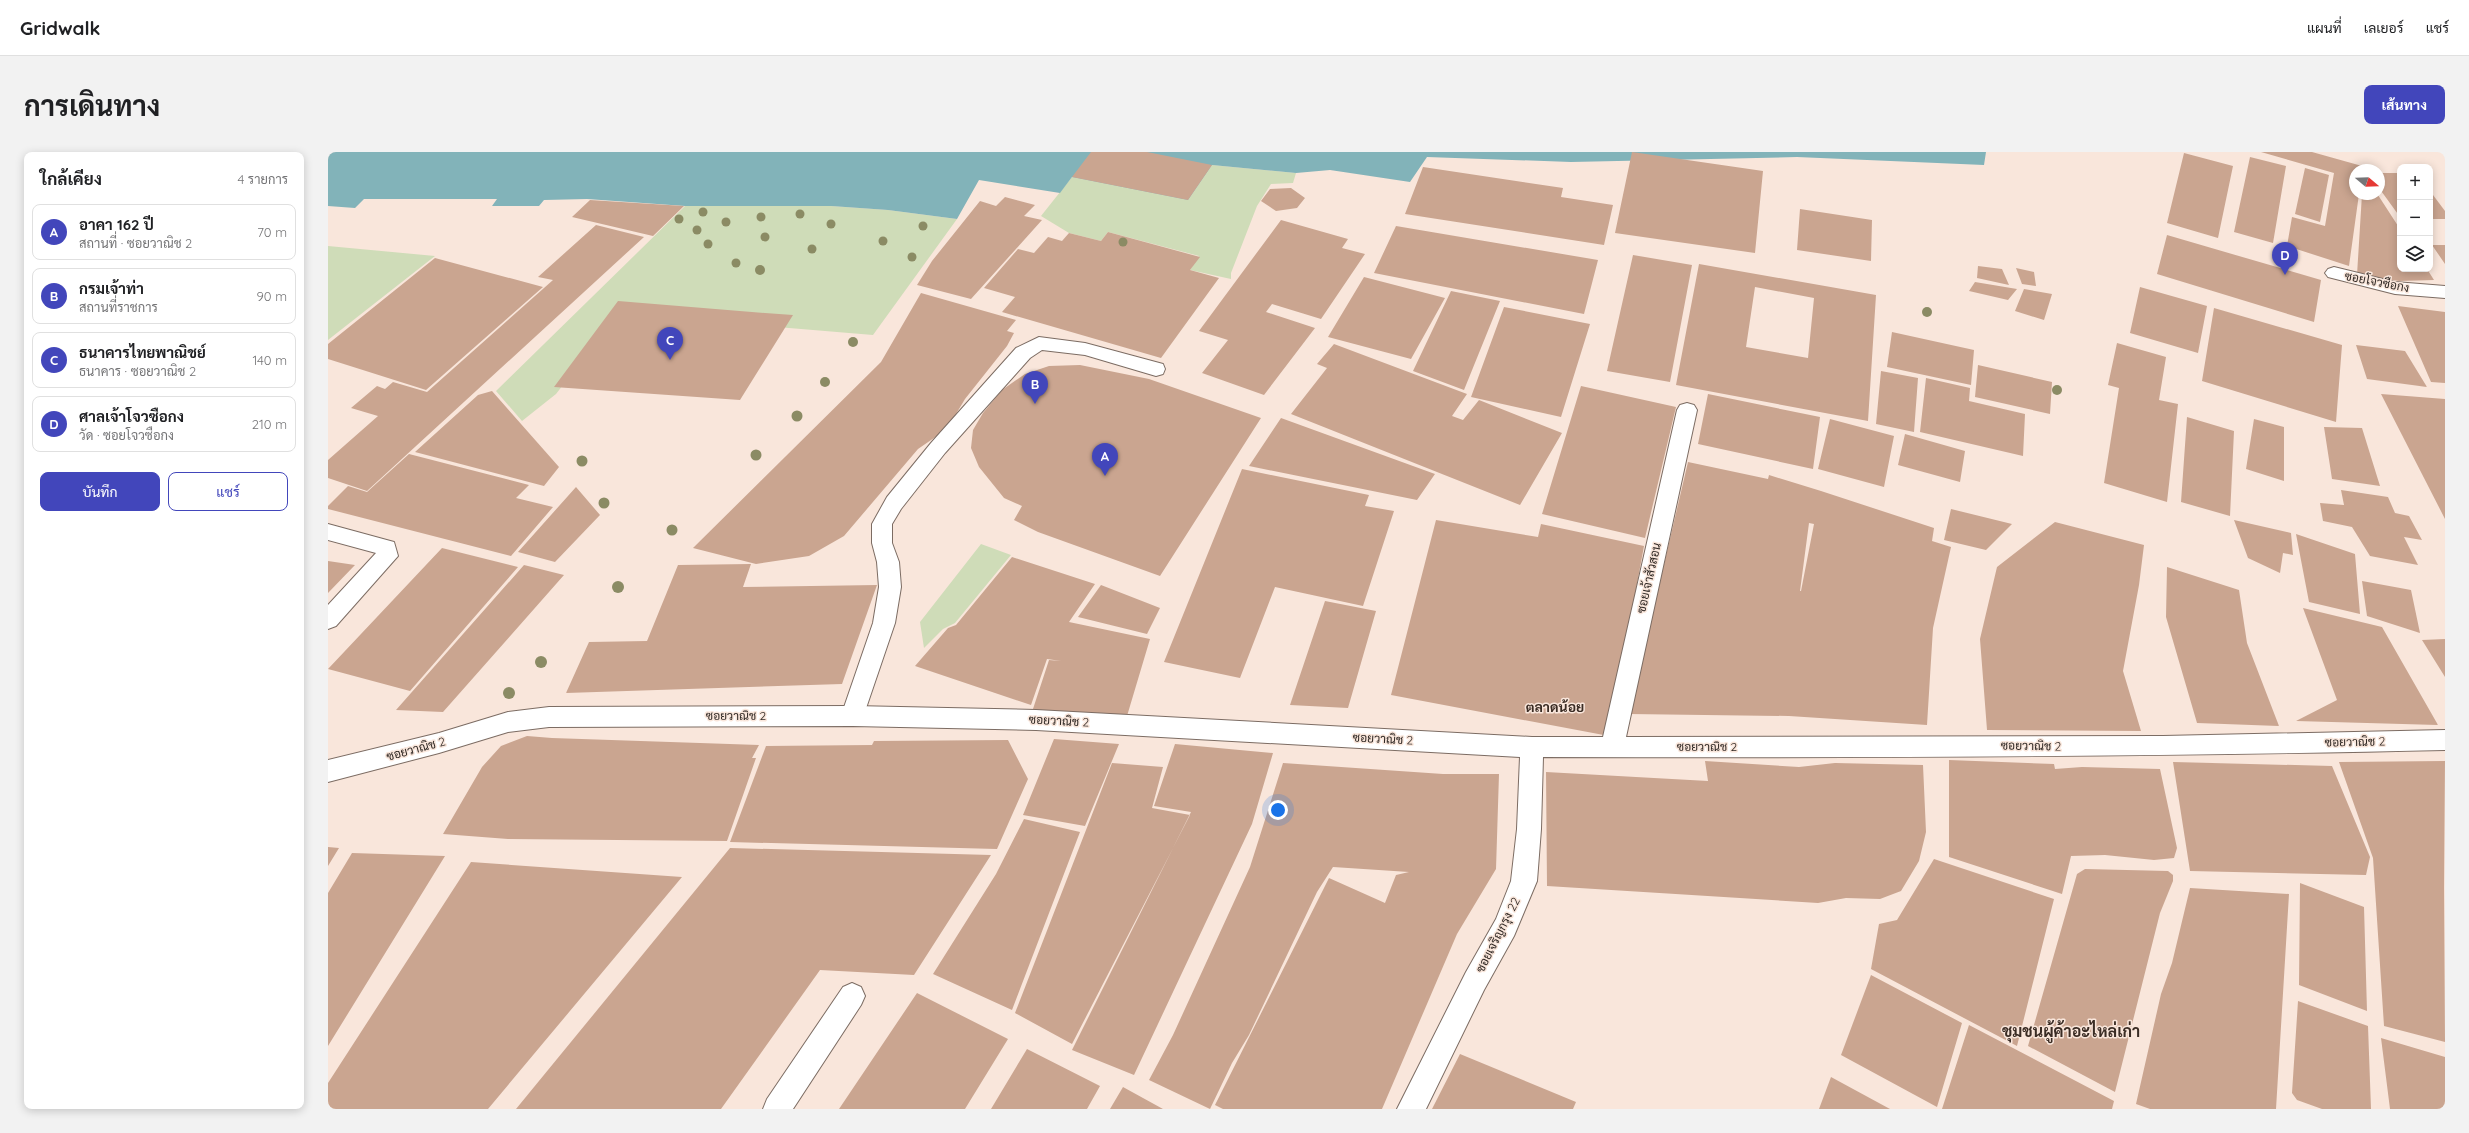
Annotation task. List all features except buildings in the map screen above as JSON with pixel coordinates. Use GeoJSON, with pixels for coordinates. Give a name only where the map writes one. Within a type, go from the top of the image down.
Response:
{"type":"FeatureCollection","features":[{"type":"Feature","properties":{"kind":"street","name":"ซอยโจวซือกง"},"geometry":{"type":"LineString","coordinates":[[2334,273],[2394,288],[2445,292]]}},
{"type":"Feature","properties":{"kind":"street"},"geometry":{"type":"LineString","coordinates":[[853,716],[884,623],[890,587],[888,562],[882,543],[882,524],[894,504],[938,448],[1023,352],[1039,343],[1085,349],[1156,369]]}},
{"type":"Feature","properties":{"kind":"street","name":"ซอยเจ้าสัวสอน"},"geometry":{"type":"LineString","coordinates":[[1612,747],[1687,410]]}},
{"type":"Feature","properties":{"kind":"street"},"geometry":{"type":"LineString","coordinates":[[328,532],[387,548],[387,556],[328,620]]}},
{"type":"Feature","properties":{"kind":"street","name":"ซอยวาณิช 2"},"geometry":{"type":"LineString","coordinates":[[328,771],[457,738],[508,722],[549,717],[853,716],[1046,720],[1532,747],[1913,748],[1958,746],[2148,746],[2445,740]]}},
{"type":"Feature","properties":{"kind":"street","name":"ซอยเจริญกรุง 22"},"geometry":{"type":"LineString","coordinates":[[1411,1109],[1475,981],[1505,928],[1524,881],[1529,829],[1532,747]]}},
{"type":"Feature","properties":{"kind":"street"},"geometry":{"type":"LineString","coordinates":[[776,1109],[852,996]]}},
{"type":"Feature","properties":{"kind":"green space"},"geometry":{"type":"Polygon","coordinates":[[[1212,165],[1296,173],[1293,183],[1271,184],[1257,206],[1231,273],[1231,279],[1190,270],[1199,256],[1108,232],[1101,241],[1069,233],[1041,216],[1072,177],[1188,200],[1212,165]]]}},
{"type":"Feature","properties":{"kind":"green space"},"geometry":{"type":"Polygon","coordinates":[[[685,206],[831,206],[888,210],[957,219],[873,335],[618,314],[556,394],[522,421],[496,391],[685,206]]]}},
{"type":"Feature","properties":{"kind":"green space"},"geometry":{"type":"Polygon","coordinates":[[[328,246],[435,256],[328,340],[328,246]]]}},
{"type":"Feature","properties":{"kind":"green space"},"geometry":{"type":"Polygon","coordinates":[[[981,544],[1011,555],[955,623],[943,629],[924,648],[920,622],[981,544]]]}},
{"type":"Feature","properties":{"kind":"water"},"geometry":{"type":"Polygon","coordinates":[[[328,152],[1986,152],[1984,165],[1797,157],[1571,162],[1427,157],[1410,182],[1330,170],[1296,173],[1212,165],[1188,200],[1072,177],[1060,193],[979,180],[957,219],[888,210],[831,206],[685,206],[587,199],[544,200],[539,206],[492,206],[497,199],[364,199],[355,208],[328,206],[328,152]]]}},
{"type":"Feature","properties":{"kind":"place","name":"ศาลเจ้าโจวซือกง"},"geometry":{"type":"Point","coordinates":[2285,275]}},
{"type":"Feature","properties":{"kind":"place","name":"ธนาคารไทยพาณิชย์"},"geometry":{"type":"Point","coordinates":[670,360]}},
{"type":"Feature","properties":{"kind":"place","name":"กรมเจ้าท่า"},"geometry":{"type":"Point","coordinates":[1035,404]}},
{"type":"Feature","properties":{"kind":"place","name":"อาคา 162 ปี"},"geometry":{"type":"Point","coordinates":[1105,476]}},
{"type":"Feature","properties":{"kind":"district","name":"ตลาดน้อย"},"geometry":{"type":"Point","coordinates":[1555,707]}},
{"type":"Feature","properties":{"kind":"district","name":"ชุมชนผู้ค้าอะไหล่เก่า"},"geometry":{"type":"Point","coordinates":[2071,1031]}}]}
